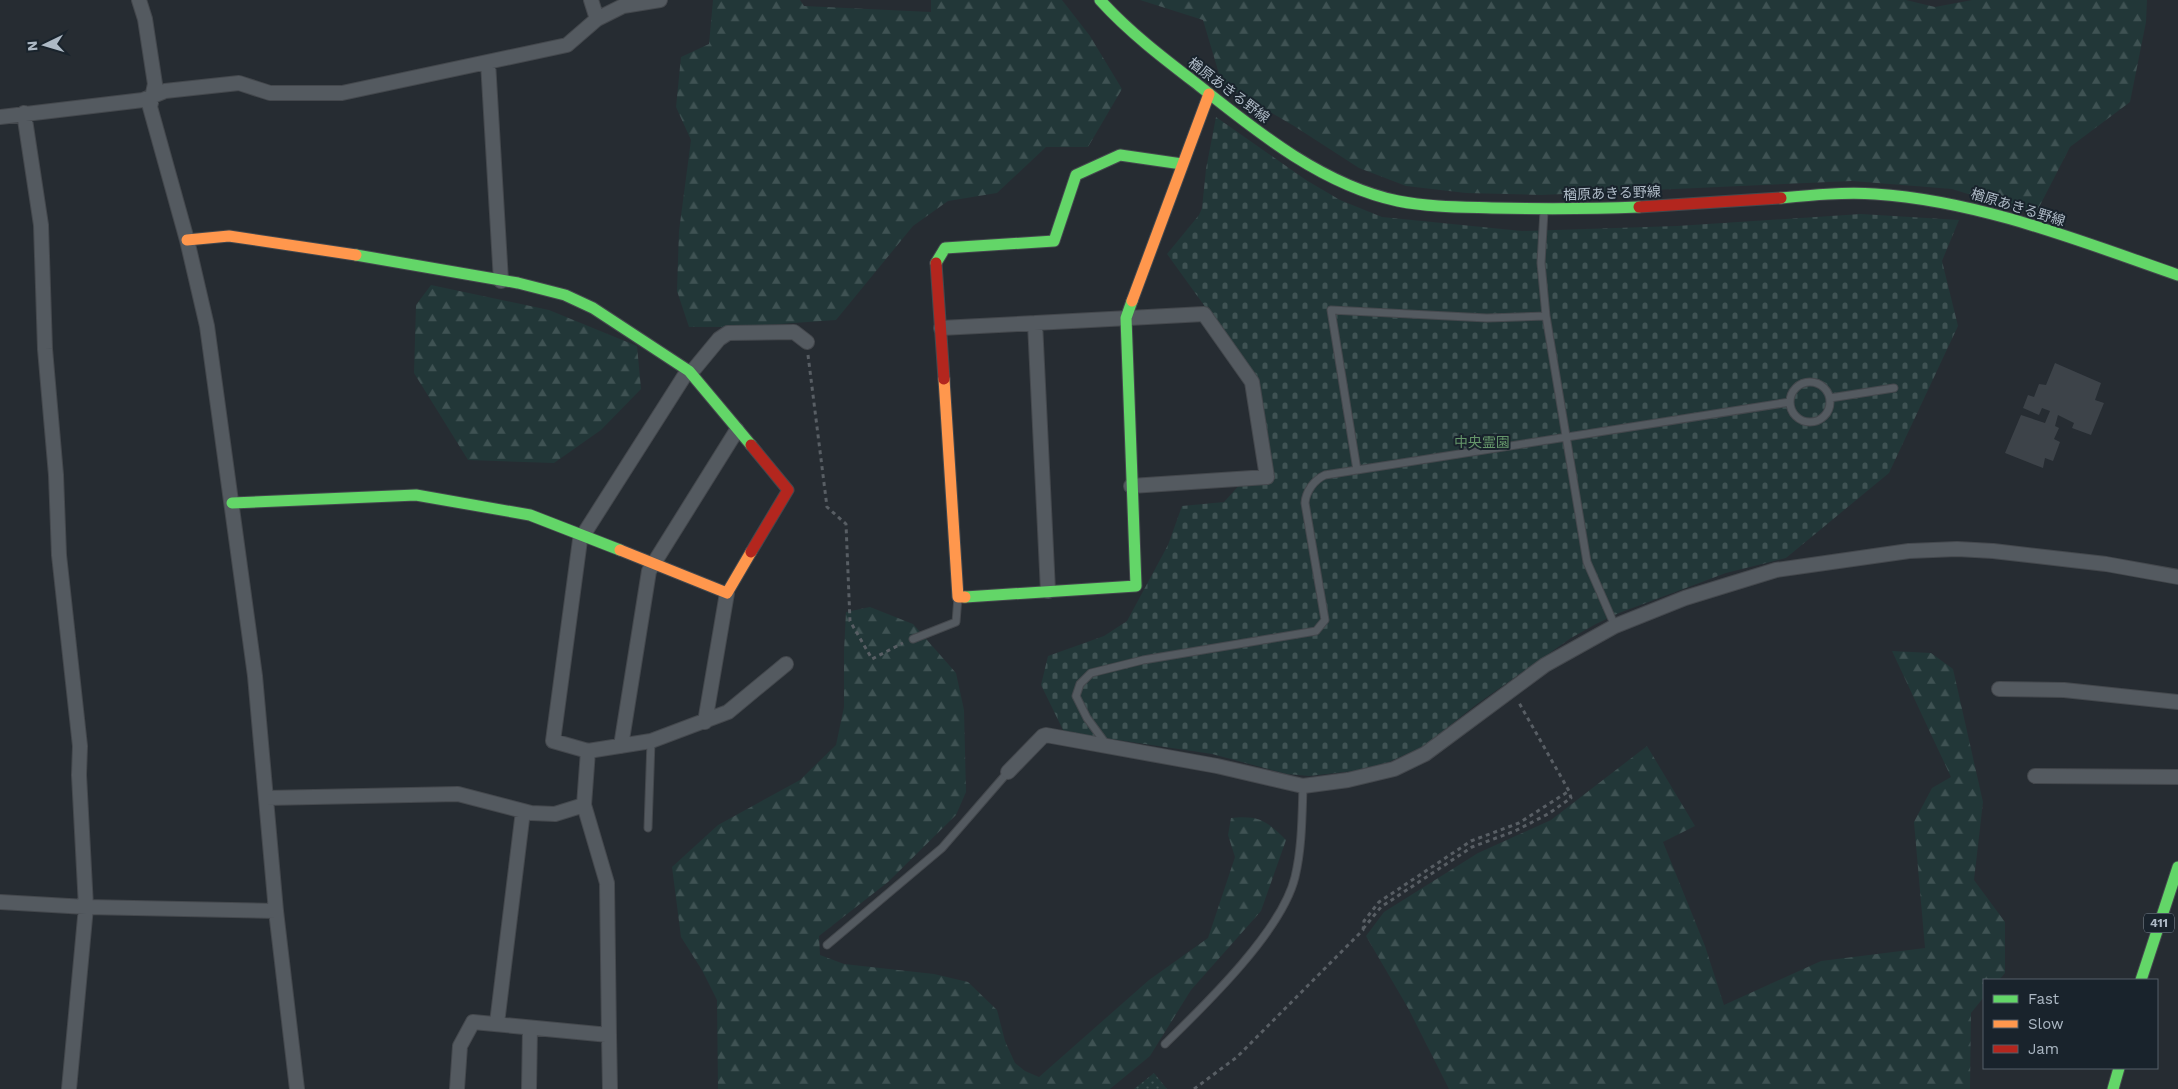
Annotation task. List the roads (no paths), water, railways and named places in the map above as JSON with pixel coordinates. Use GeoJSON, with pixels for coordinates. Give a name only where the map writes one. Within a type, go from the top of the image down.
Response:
{"type":"FeatureCollection","features":[{"type":"Feature","properties":{"kind":"main road","name":"楢原あきる野線"},"geometry":{"type":"LineString","coordinates":[[1100,0],[1117,20],[1141,42],[1244,122],[1331,176],[1370,193],[1400,201],[1436,206],[1544,210],[1672,206],[1840,194],[1875,194],[1948,202],[1989,212],[2178,275]]}},
{"type":"Feature","properties":{"kind":"main road"},"geometry":{"type":"LineString","coordinates":[[1182,164],[1120,155],[1076,175],[1054,241],[945,248],[936,263],[958,597],[1136,586],[1126,318],[1209,94]]}},
{"type":"Feature","properties":{"kind":"main road"},"geometry":{"type":"LineString","coordinates":[[187,240],[229,236],[406,263],[501,280],[565,295],[593,308],[689,372],[788,490],[727,593],[530,515],[416,495],[232,503]]}},
{"type":"Feature","properties":{"kind":"main road","name":"411"},"geometry":{"type":"LineString","coordinates":[[2141,979],[2178,867]]}},
{"type":"Feature","properties":{"kind":"main road"},"geometry":{"type":"LineString","coordinates":[[2113,1089],[2119,1069]]}},
{"type":"Feature","properties":{"kind":"street"},"geometry":{"type":"LineString","coordinates":[[140,0],[145,19],[155,84],[150,107],[187,240],[207,326],[255,676],[276,911],[297,1089]]}},
{"type":"Feature","properties":{"kind":"street"},"geometry":{"type":"LineString","coordinates":[[591,0],[597,19]]}},
{"type":"Feature","properties":{"kind":"street"},"geometry":{"type":"LineString","coordinates":[[0,117],[143,100],[165,91],[239,83],[270,94],[342,93],[567,44],[597,19],[623,6],[660,0]]}},
{"type":"Feature","properties":{"kind":"street"},"geometry":{"type":"LineString","coordinates":[[488,62],[501,280]]}},
{"type":"Feature","properties":{"kind":"street"},"geometry":{"type":"LineString","coordinates":[[24,113],[41,225],[45,349],[56,475],[59,555],[80,746],[78,775],[86,907],[69,1089]]}},
{"type":"Feature","properties":{"kind":"street"},"geometry":{"type":"LineString","coordinates":[[941,328],[1204,314],[1252,382],[1267,477],[1132,486]]}},
{"type":"Feature","properties":{"kind":"street"},"geometry":{"type":"LineString","coordinates":[[1034,323],[1048,591]]}},
{"type":"Feature","properties":{"kind":"street"},"geometry":{"type":"LineString","coordinates":[[786,664],[728,712],[651,741],[588,750],[553,741],[580,540],[583,535],[689,372],[695,368],[719,339],[728,333],[794,332],[806,342]]}},
{"type":"Feature","properties":{"kind":"street"},"geometry":{"type":"LineString","coordinates":[[620,746],[649,571],[737,430]]}},
{"type":"Feature","properties":{"kind":"street"},"geometry":{"type":"LineString","coordinates":[[1008,772],[1043,736],[1106,745],[1217,766],[1303,786],[1348,780],[1394,769],[1426,754],[1545,665],[1615,626],[1686,598],[1776,570],[1909,551],[1957,549],[1993,550],[2106,564],[2178,577]]}},
{"type":"Feature","properties":{"kind":"street"},"geometry":{"type":"LineString","coordinates":[[705,722],[727,593]]}},
{"type":"Feature","properties":{"kind":"street"},"geometry":{"type":"LineString","coordinates":[[1999,689],[2064,690],[2178,702]]}},
{"type":"Feature","properties":{"kind":"street"},"geometry":{"type":"LineString","coordinates":[[588,750],[584,805],[607,883],[610,1089]]}},
{"type":"Feature","properties":{"kind":"street"},"geometry":{"type":"LineString","coordinates":[[2035,776],[2178,777]]}},
{"type":"Feature","properties":{"kind":"street"},"geometry":{"type":"LineString","coordinates":[[266,798],[458,794],[523,811],[555,814],[584,805]]}},
{"type":"Feature","properties":{"kind":"street"},"geometry":{"type":"LineString","coordinates":[[497,1023],[523,811]]}},
{"type":"Feature","properties":{"kind":"street"},"geometry":{"type":"LineString","coordinates":[[0,902],[86,907],[276,911]]}},
{"type":"Feature","properties":{"kind":"street"},"geometry":{"type":"LineString","coordinates":[[456,1089],[460,1046],[473,1022],[609,1035]]}},
{"type":"Feature","properties":{"kind":"street"},"geometry":{"type":"LineString","coordinates":[[529,1089],[530,1028]]}},
{"type":"Feature","properties":{"kind":"lane"},"geometry":{"type":"LineString","coordinates":[[1544,210],[1541,263],[1546,316],[1587,562],[1615,626]]}},
{"type":"Feature","properties":{"kind":"lane"},"geometry":{"type":"LineString","coordinates":[[1357,470],[1331,310],[1487,318],[1546,316]]}},
{"type":"Feature","properties":{"kind":"lane"},"geometry":{"type":"LineString","coordinates":[[1810,382],[1822,386],[1830,398],[1826,414],[1818,420],[1811,422],[1804,421],[1796,415],[1790,402],[1795,390],[1800,385],[1810,382]]}},
{"type":"Feature","properties":{"kind":"lane"},"geometry":{"type":"LineString","coordinates":[[1830,398],[1894,388]]}},
{"type":"Feature","properties":{"kind":"lane"},"geometry":{"type":"LineString","coordinates":[[1106,745],[1087,718],[1076,696],[1080,684],[1091,673],[1143,660],[1316,631],[1325,620],[1306,498],[1313,484],[1320,477],[1567,436],[1790,402]]}},
{"type":"Feature","properties":{"kind":"lane"},"geometry":{"type":"LineString","coordinates":[[913,638],[929,634],[956,622],[958,597]]}},
{"type":"Feature","properties":{"kind":"lane"},"geometry":{"type":"LineString","coordinates":[[648,828],[651,741]]}},
{"type":"Feature","properties":{"kind":"lane"},"geometry":{"type":"LineString","coordinates":[[827,945],[942,848],[1008,772]]}},
{"type":"Feature","properties":{"kind":"lane"},"geometry":{"type":"LineString","coordinates":[[1165,1044],[1204,1005],[1263,938],[1282,907],[1295,879],[1300,848],[1303,786]]}},
{"type":"Feature","properties":{"kind":"park label","name":"中央霊園"},"geometry":{"type":"Point","coordinates":[1482,442]}}]}
